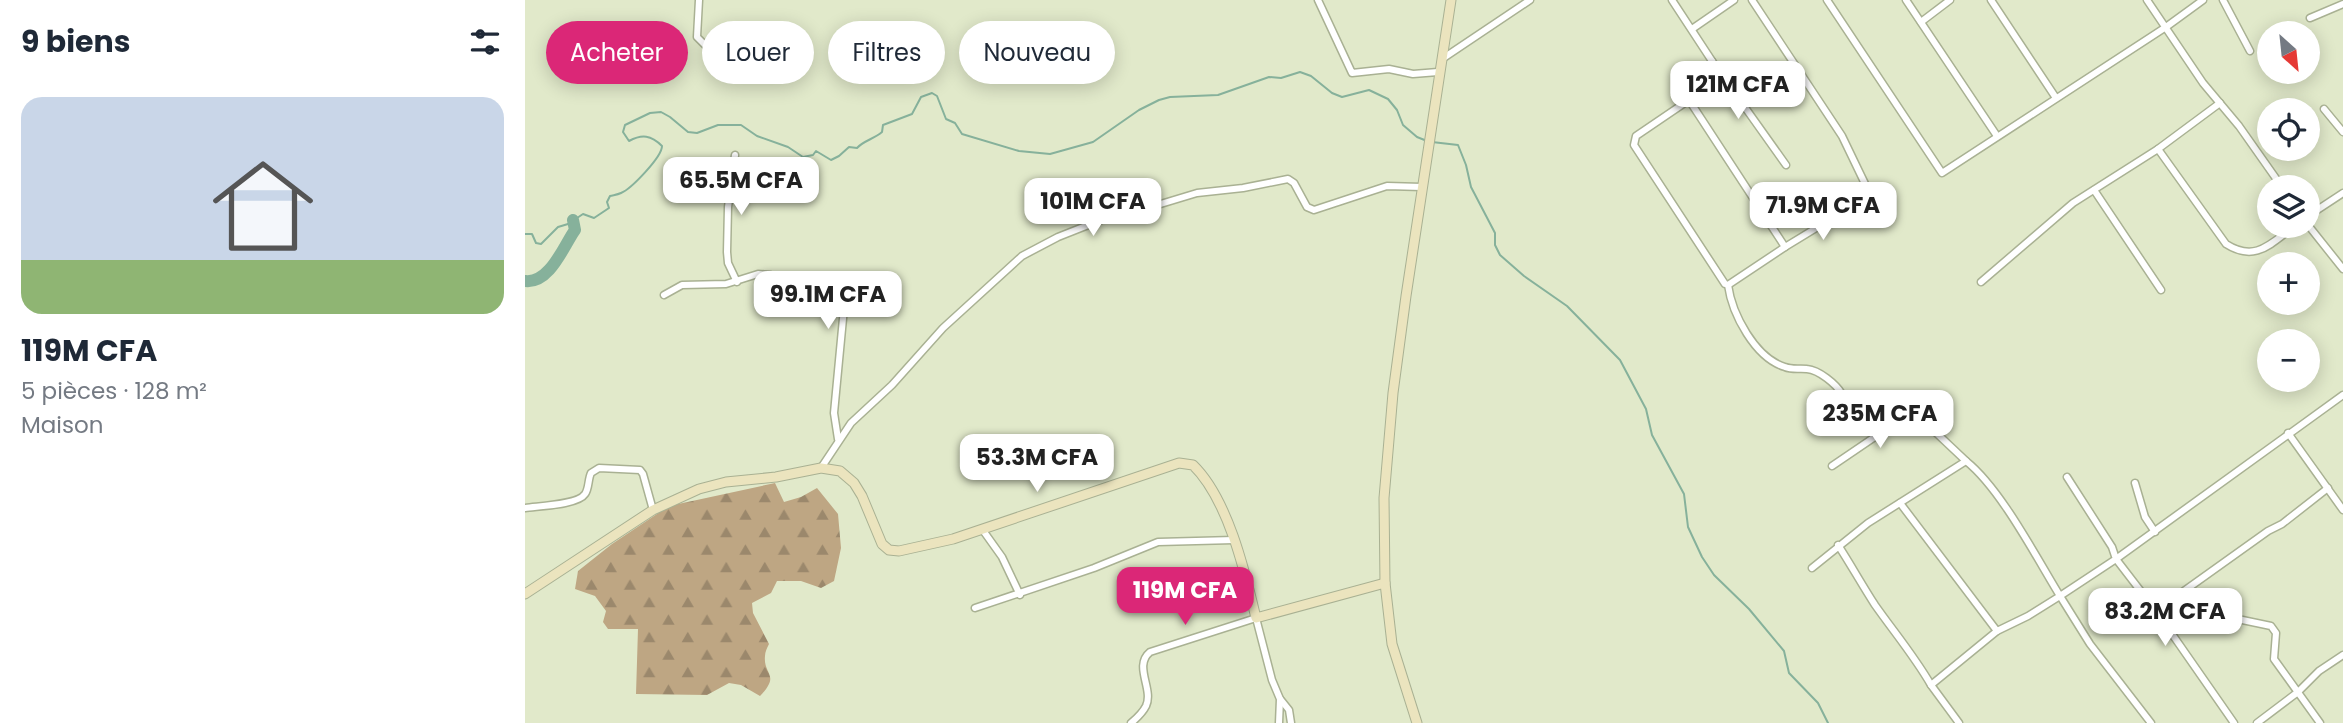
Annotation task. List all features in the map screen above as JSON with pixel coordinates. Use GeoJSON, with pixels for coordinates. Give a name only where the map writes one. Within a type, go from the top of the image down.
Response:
{"type":"FeatureCollection","features":[{"type":"Feature","properties":{"kind":"street"},"geometry":{"type":"LineString","coordinates":[[699,0],[697,37],[702,42]]}},
{"type":"Feature","properties":{"kind":"street"},"geometry":{"type":"LineString","coordinates":[[1318,0],[1352,73],[1389,69],[1413,74],[1438,72]]}},
{"type":"Feature","properties":{"kind":"street"},"geometry":{"type":"LineString","coordinates":[[1417,723],[1392,644],[1385,583],[1384,498],[1391,406],[1438,72],[1451,0]]}},
{"type":"Feature","properties":{"kind":"street"},"geometry":{"type":"LineString","coordinates":[[1442,60],[1530,0]]}},
{"type":"Feature","properties":{"kind":"street"},"geometry":{"type":"LineString","coordinates":[[1672,0],[1711,61],[1786,165]]}},
{"type":"Feature","properties":{"kind":"street"},"geometry":{"type":"LineString","coordinates":[[1692,29],[1734,0]]}},
{"type":"Feature","properties":{"kind":"street"},"geometry":{"type":"LineString","coordinates":[[1728,285],[1867,197],[1868,190],[1842,136],[1752,0]]}},
{"type":"Feature","properties":{"kind":"street"},"geometry":{"type":"LineString","coordinates":[[1826,0],[1942,173],[2203,0]]}},
{"type":"Feature","properties":{"kind":"street"},"geometry":{"type":"LineString","coordinates":[[1906,0],[1997,136]]}},
{"type":"Feature","properties":{"kind":"street"},"geometry":{"type":"LineString","coordinates":[[1921,22],[1950,0]]}},
{"type":"Feature","properties":{"kind":"street"},"geometry":{"type":"LineString","coordinates":[[1991,0],[2056,98]]}},
{"type":"Feature","properties":{"kind":"street"},"geometry":{"type":"LineString","coordinates":[[2147,0],[2203,83],[2273,175]]}},
{"type":"Feature","properties":{"kind":"street"},"geometry":{"type":"LineString","coordinates":[[2223,0],[2250,51]]}},
{"type":"Feature","properties":{"kind":"street"},"geometry":{"type":"LineString","coordinates":[[2310,18],[2343,4]]}},
{"type":"Feature","properties":{"kind":"street"},"geometry":{"type":"LineString","coordinates":[[1711,61],[1700,86],[1689,100],[1636,136],[1634,145],[1728,285],[1731,305],[1760,352],[1787,368],[1810,369],[1836,386],[1842,394]]}},
{"type":"Feature","properties":{"kind":"street"},"geometry":{"type":"LineString","coordinates":[[1689,100],[1785,247]]}},
{"type":"Feature","properties":{"kind":"street"},"geometry":{"type":"LineString","coordinates":[[1980,282],[2073,203],[2158,149],[2220,103]]}},
{"type":"Feature","properties":{"kind":"street"},"geometry":{"type":"LineString","coordinates":[[2324,109],[2343,132]]}},
{"type":"Feature","properties":{"kind":"street"},"geometry":{"type":"LineString","coordinates":[[2158,149],[2226,244],[2236,250],[2252,253],[2278,238]]}},
{"type":"Feature","properties":{"kind":"street"},"geometry":{"type":"LineString","coordinates":[[734,155],[728,207],[727,252],[728,263],[737,282]]}},
{"type":"Feature","properties":{"kind":"street"},"geometry":{"type":"LineString","coordinates":[[821,467],[851,423],[892,385],[943,328],[1005,270],[1039,247],[1101,220],[1115,208],[1154,206],[1197,193],[1288,179],[1294,183],[1307,207],[1314,210],[1387,186],[1422,187]]}},
{"type":"Feature","properties":{"kind":"street"},"geometry":{"type":"LineString","coordinates":[[2094,190],[2161,290]]}},
{"type":"Feature","properties":{"kind":"street"},"geometry":{"type":"LineString","coordinates":[[2320,208],[2343,193]]}},
{"type":"Feature","properties":{"kind":"street"},"geometry":{"type":"LineString","coordinates":[[2318,238],[2343,269]]}},
{"type":"Feature","properties":{"kind":"street"},"geometry":{"type":"LineString","coordinates":[[664,295],[682,285],[737,282],[758,274],[769,275],[843,306],[834,414],[838,439]]}},
{"type":"Feature","properties":{"kind":"street"},"geometry":{"type":"LineString","coordinates":[[1931,685],[1997,631],[2028,616],[2116,559],[2343,395]]}},
{"type":"Feature","properties":{"kind":"street"},"geometry":{"type":"LineString","coordinates":[[1832,466],[1913,411],[1990,487],[2018,527],[2090,645],[2147,722]]}},
{"type":"Feature","properties":{"kind":"street"},"geometry":{"type":"LineString","coordinates":[[2288,433],[2343,510]]}},
{"type":"Feature","properties":{"kind":"street"},"geometry":{"type":"LineString","coordinates":[[1812,568],[1835,551],[1837,545],[1966,461]]}},
{"type":"Feature","properties":{"kind":"street"},"geometry":{"type":"LineString","coordinates":[[525,594],[653,510],[674,499],[717,484],[790,475],[821,467],[840,471],[854,483],[862,496],[882,544],[889,550],[899,551],[982,529],[1178,463],[1193,465],[1214,493],[1234,540],[1272,680],[1280,699],[1289,710],[1291,721],[1279,722],[1280,699]]}},
{"type":"Feature","properties":{"kind":"street"},"geometry":{"type":"LineString","coordinates":[[525,508],[559,504],[580,498],[587,491],[591,473],[603,468],[640,470],[653,510]]}},
{"type":"Feature","properties":{"kind":"street"},"geometry":{"type":"LineString","coordinates":[[2067,477],[2112,547],[2116,559],[2234,723]]}},
{"type":"Feature","properties":{"kind":"street"},"geometry":{"type":"LineString","coordinates":[[2135,483],[2145,517],[2155,532]]}},
{"type":"Feature","properties":{"kind":"street"},"geometry":{"type":"LineString","coordinates":[[2156,611],[2268,531],[2282,524],[2329,488]]}},
{"type":"Feature","properties":{"kind":"street"},"geometry":{"type":"LineString","coordinates":[[1900,503],[1997,631]]}},
{"type":"Feature","properties":{"kind":"street"},"geometry":{"type":"LineString","coordinates":[[982,529],[1002,557],[1020,594]]}},
{"type":"Feature","properties":{"kind":"street"},"geometry":{"type":"LineString","coordinates":[[975,608],[1158,542],[1234,540]]}},
{"type":"Feature","properties":{"kind":"street"},"geometry":{"type":"LineString","coordinates":[[1837,545],[1875,605],[1959,723]]}},
{"type":"Feature","properties":{"kind":"street"},"geometry":{"type":"LineString","coordinates":[[1131,723],[1147,705],[1149,696],[1143,663],[1144,657],[1150,652],[1256,618],[1385,583]]}},
{"type":"Feature","properties":{"kind":"street"},"geometry":{"type":"LineString","coordinates":[[2181,595],[2228,617],[2271,626],[2276,632],[2274,659],[2320,723]]}},
{"type":"Feature","properties":{"kind":"street"},"geometry":{"type":"LineString","coordinates":[[2257,723],[2298,692],[2319,671],[2343,655]]}},
{"type":"Feature","properties":{"kind":"green space"},"geometry":{"type":"Polygon","coordinates":[[[775,483],[784,502],[817,488],[838,514],[841,548],[834,581],[821,588],[801,581],[777,581],[771,593],[752,603],[753,613],[769,644],[765,653],[770,675],[766,689],[760,696],[741,685],[729,683],[707,695],[636,694],[638,629],[608,629],[603,622],[606,611],[595,596],[575,589],[578,571],[612,544],[669,506],[775,483]]]}},
{"type":"Feature","properties":{"kind":"waterway"},"geometry":{"type":"LineString","coordinates":[[525,234],[532,234],[536,243],[541,244],[558,227],[583,214],[594,218],[609,208],[607,202],[610,196],[632,186],[652,165],[662,146],[650,138],[638,137],[629,141],[623,132],[625,125],[650,113],[661,112],[688,132],[697,133],[718,125],[741,125],[757,136],[788,147],[803,157],[813,155],[816,151],[831,160],[849,147],[857,148],[882,132],[883,125],[912,114],[921,97],[932,93],[937,96],[946,119],[955,123],[962,134],[1019,151],[1050,154],[1093,142],[1139,110],[1159,100],[1218,95],[1269,77],[1281,78],[1300,72],[1311,76],[1332,93],[1342,97],[1369,90],[1388,99],[1397,110],[1403,125],[1417,137],[1427,141]]}},
{"type":"Feature","properties":{"kind":"waterway"},"geometry":{"type":"LineString","coordinates":[[1432,142],[1458,145],[1471,187],[1495,233],[1495,245],[1500,255],[1524,276],[1567,306],[1620,360],[1646,409],[1652,435],[1684,494],[1688,527],[1702,557],[1714,575],[1749,609],[1784,651],[1789,673],[1818,703],[1828,723]]}},
{"type":"Feature","properties":{"kind":"waterway"},"geometry":{"type":"LineString","coordinates":[[525,281],[534,280],[549,270],[575,230],[573,220]]}}]}
